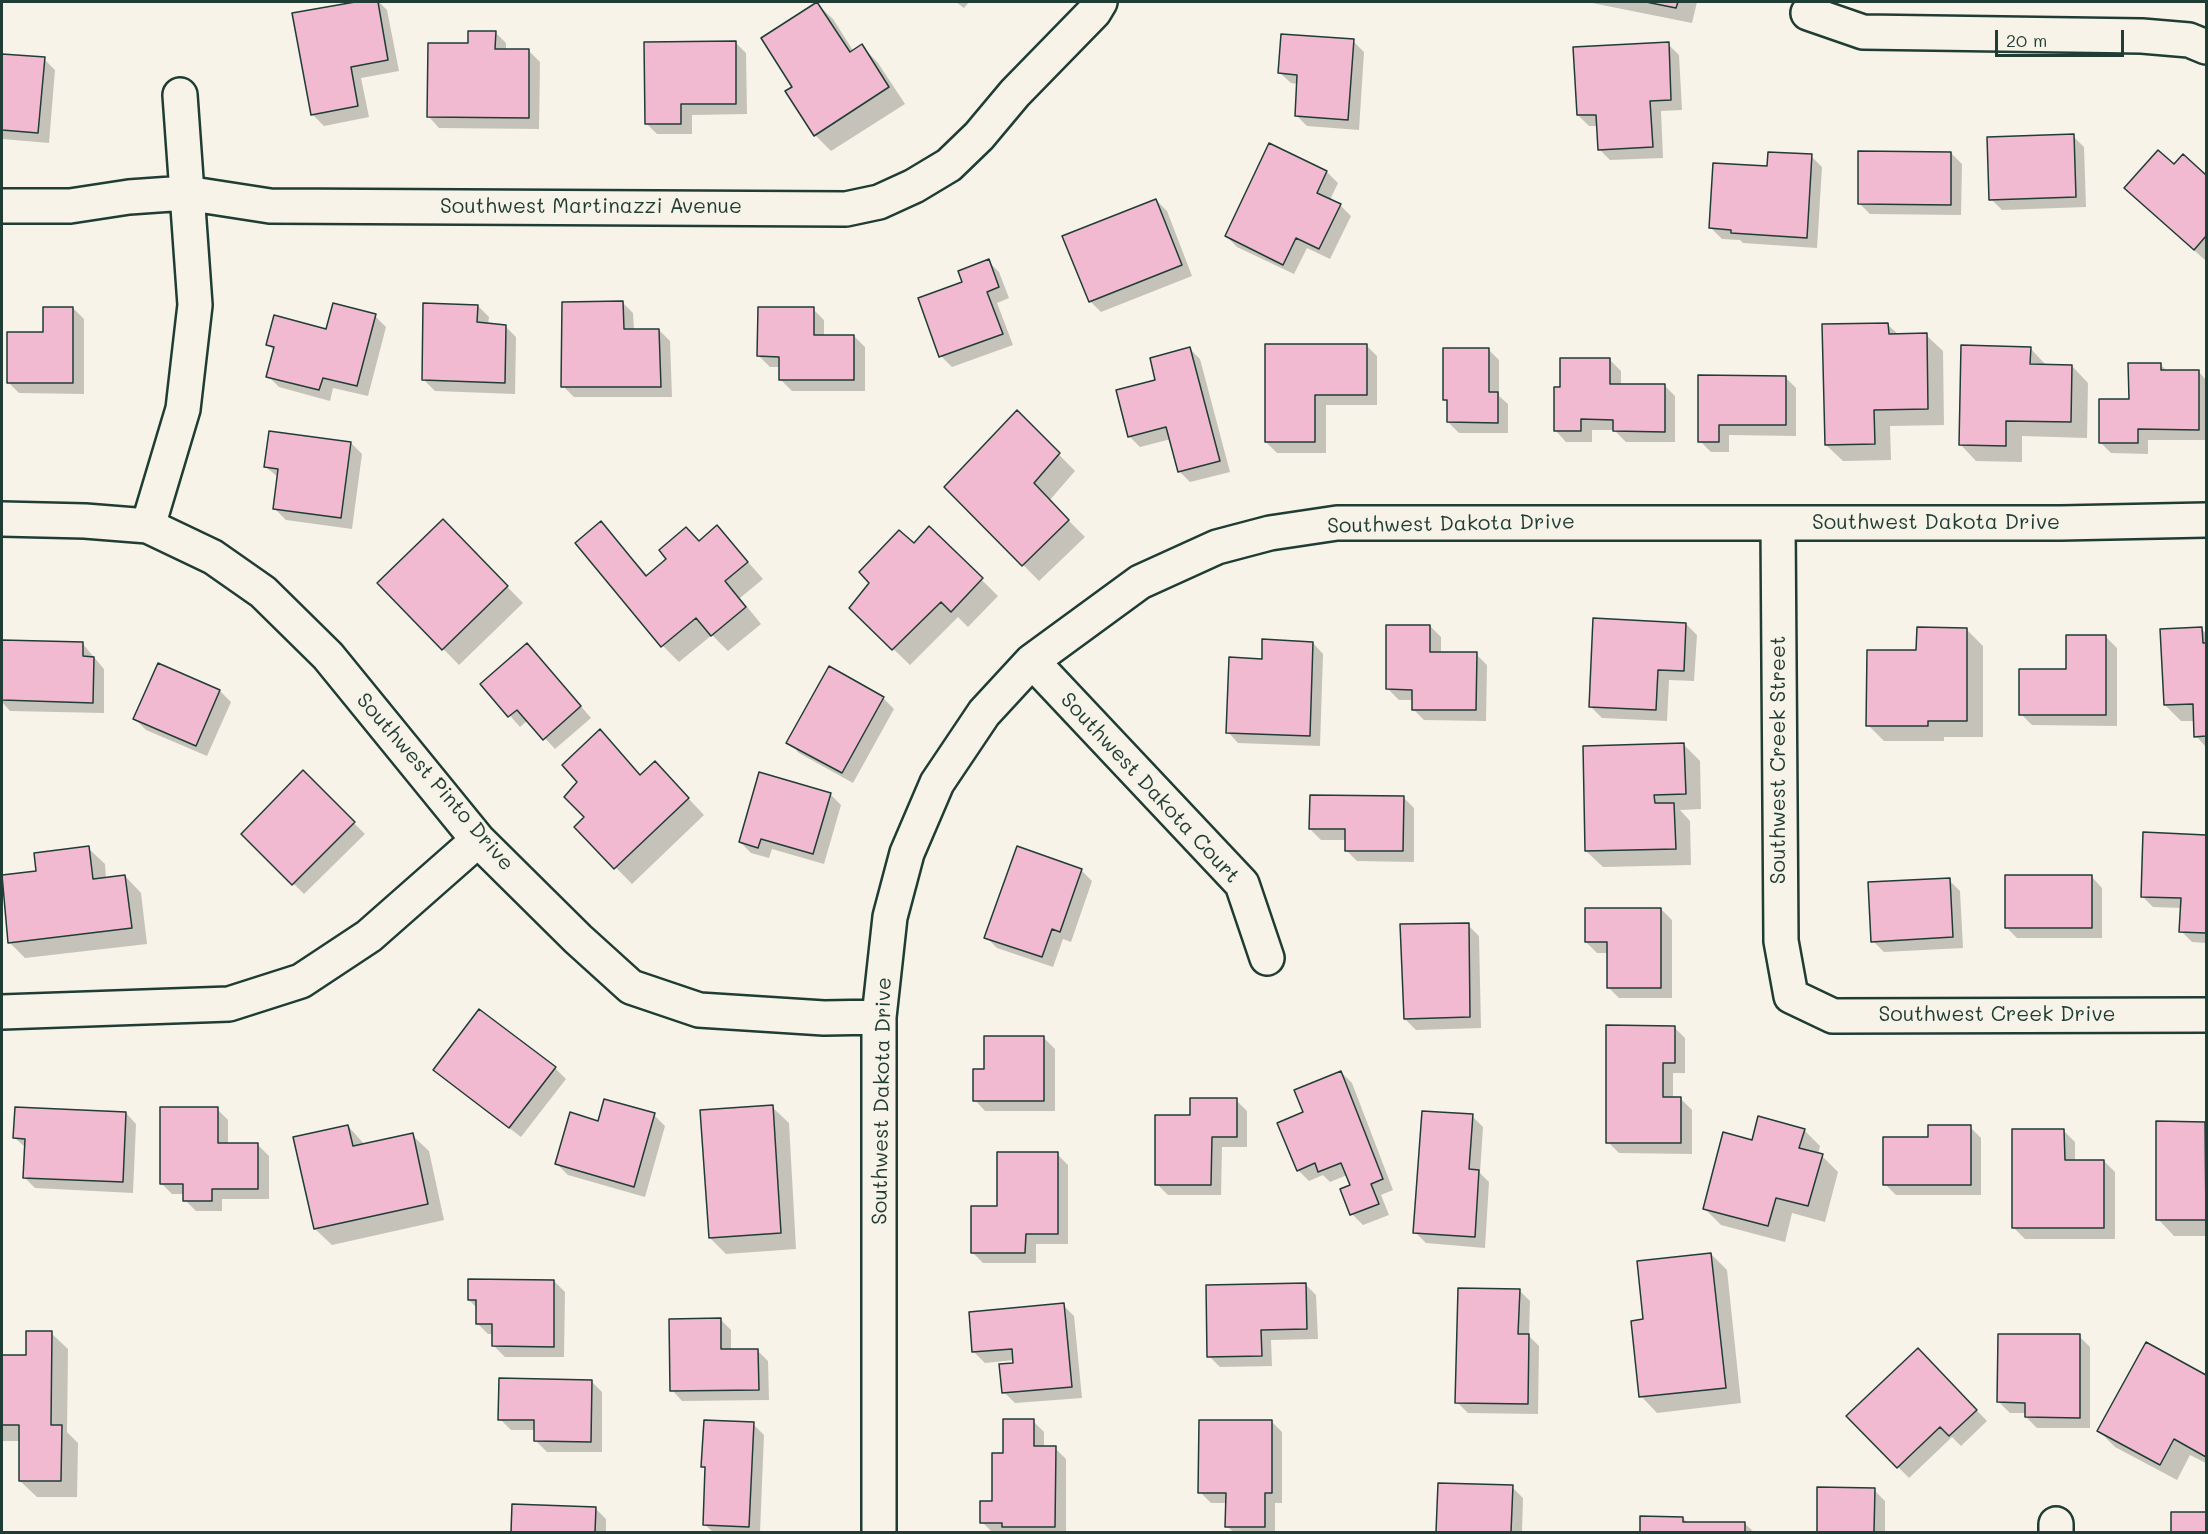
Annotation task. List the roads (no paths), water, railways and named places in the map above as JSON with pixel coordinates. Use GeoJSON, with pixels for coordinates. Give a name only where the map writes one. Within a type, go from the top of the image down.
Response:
{"type":"FeatureCollection","features":[{"type":"Feature","properties":{"kind":"street","name":"Southwest Martinazzi Avenue"},"geometry":{"type":"LineString","coordinates":[[2,206],[70,206],[129,197],[186,193],[270,206],[846,209],[879,202],[914,186],[949,165],[980,136],[1015,93],[1094,12],[1100,2]]}},
{"type":"Feature","properties":{"kind":"street"},"geometry":{"type":"LineString","coordinates":[[1808,13],[1863,32],[2142,36],[2189,40],[2206,47]]}},
{"type":"Feature","properties":{"kind":"street"},"geometry":{"type":"LineString","coordinates":[[148,526],[183,409],[195,305],[180,95]]}},
{"type":"Feature","properties":{"kind":"street","name":"Southwest Pinto Drive"},"geometry":{"type":"LineString","coordinates":[[2,519],[85,521],[148,526],[213,557],[263,592],[328,656],[478,840],[578,939],[631,987],[699,1010],[824,1018],[879,1017]]}},
{"type":"Feature","properties":{"kind":"street","name":"Southwest Dakota Drive"},"geometry":{"type":"LineString","coordinates":[[879,1533],[879,1017],[890,917],[911,843],[937,783],[984,713],[1032,661],[1140,582],[1217,547],[1270,532],[1338,523],[2138,523],[2206,520]]}},
{"type":"Feature","properties":{"kind":"street","name":"Southwest Creek Street"},"geometry":{"type":"LineString","coordinates":[[1778,524],[1780,941],[1791,996]]}},
{"type":"Feature","properties":{"kind":"street","name":"Southwest Dakota Court"},"geometry":{"type":"LineString","coordinates":[[1032,661],[1242,884],[1268,958]]}},
{"type":"Feature","properties":{"kind":"street"},"geometry":{"type":"LineString","coordinates":[[2,1012],[229,1004],[301,981],[369,936],[478,840]]}},
{"type":"Feature","properties":{"kind":"street","name":"Southwest Creek Drive"},"geometry":{"type":"LineString","coordinates":[[1791,996],[1833,1016],[2206,1015]]}}]}
